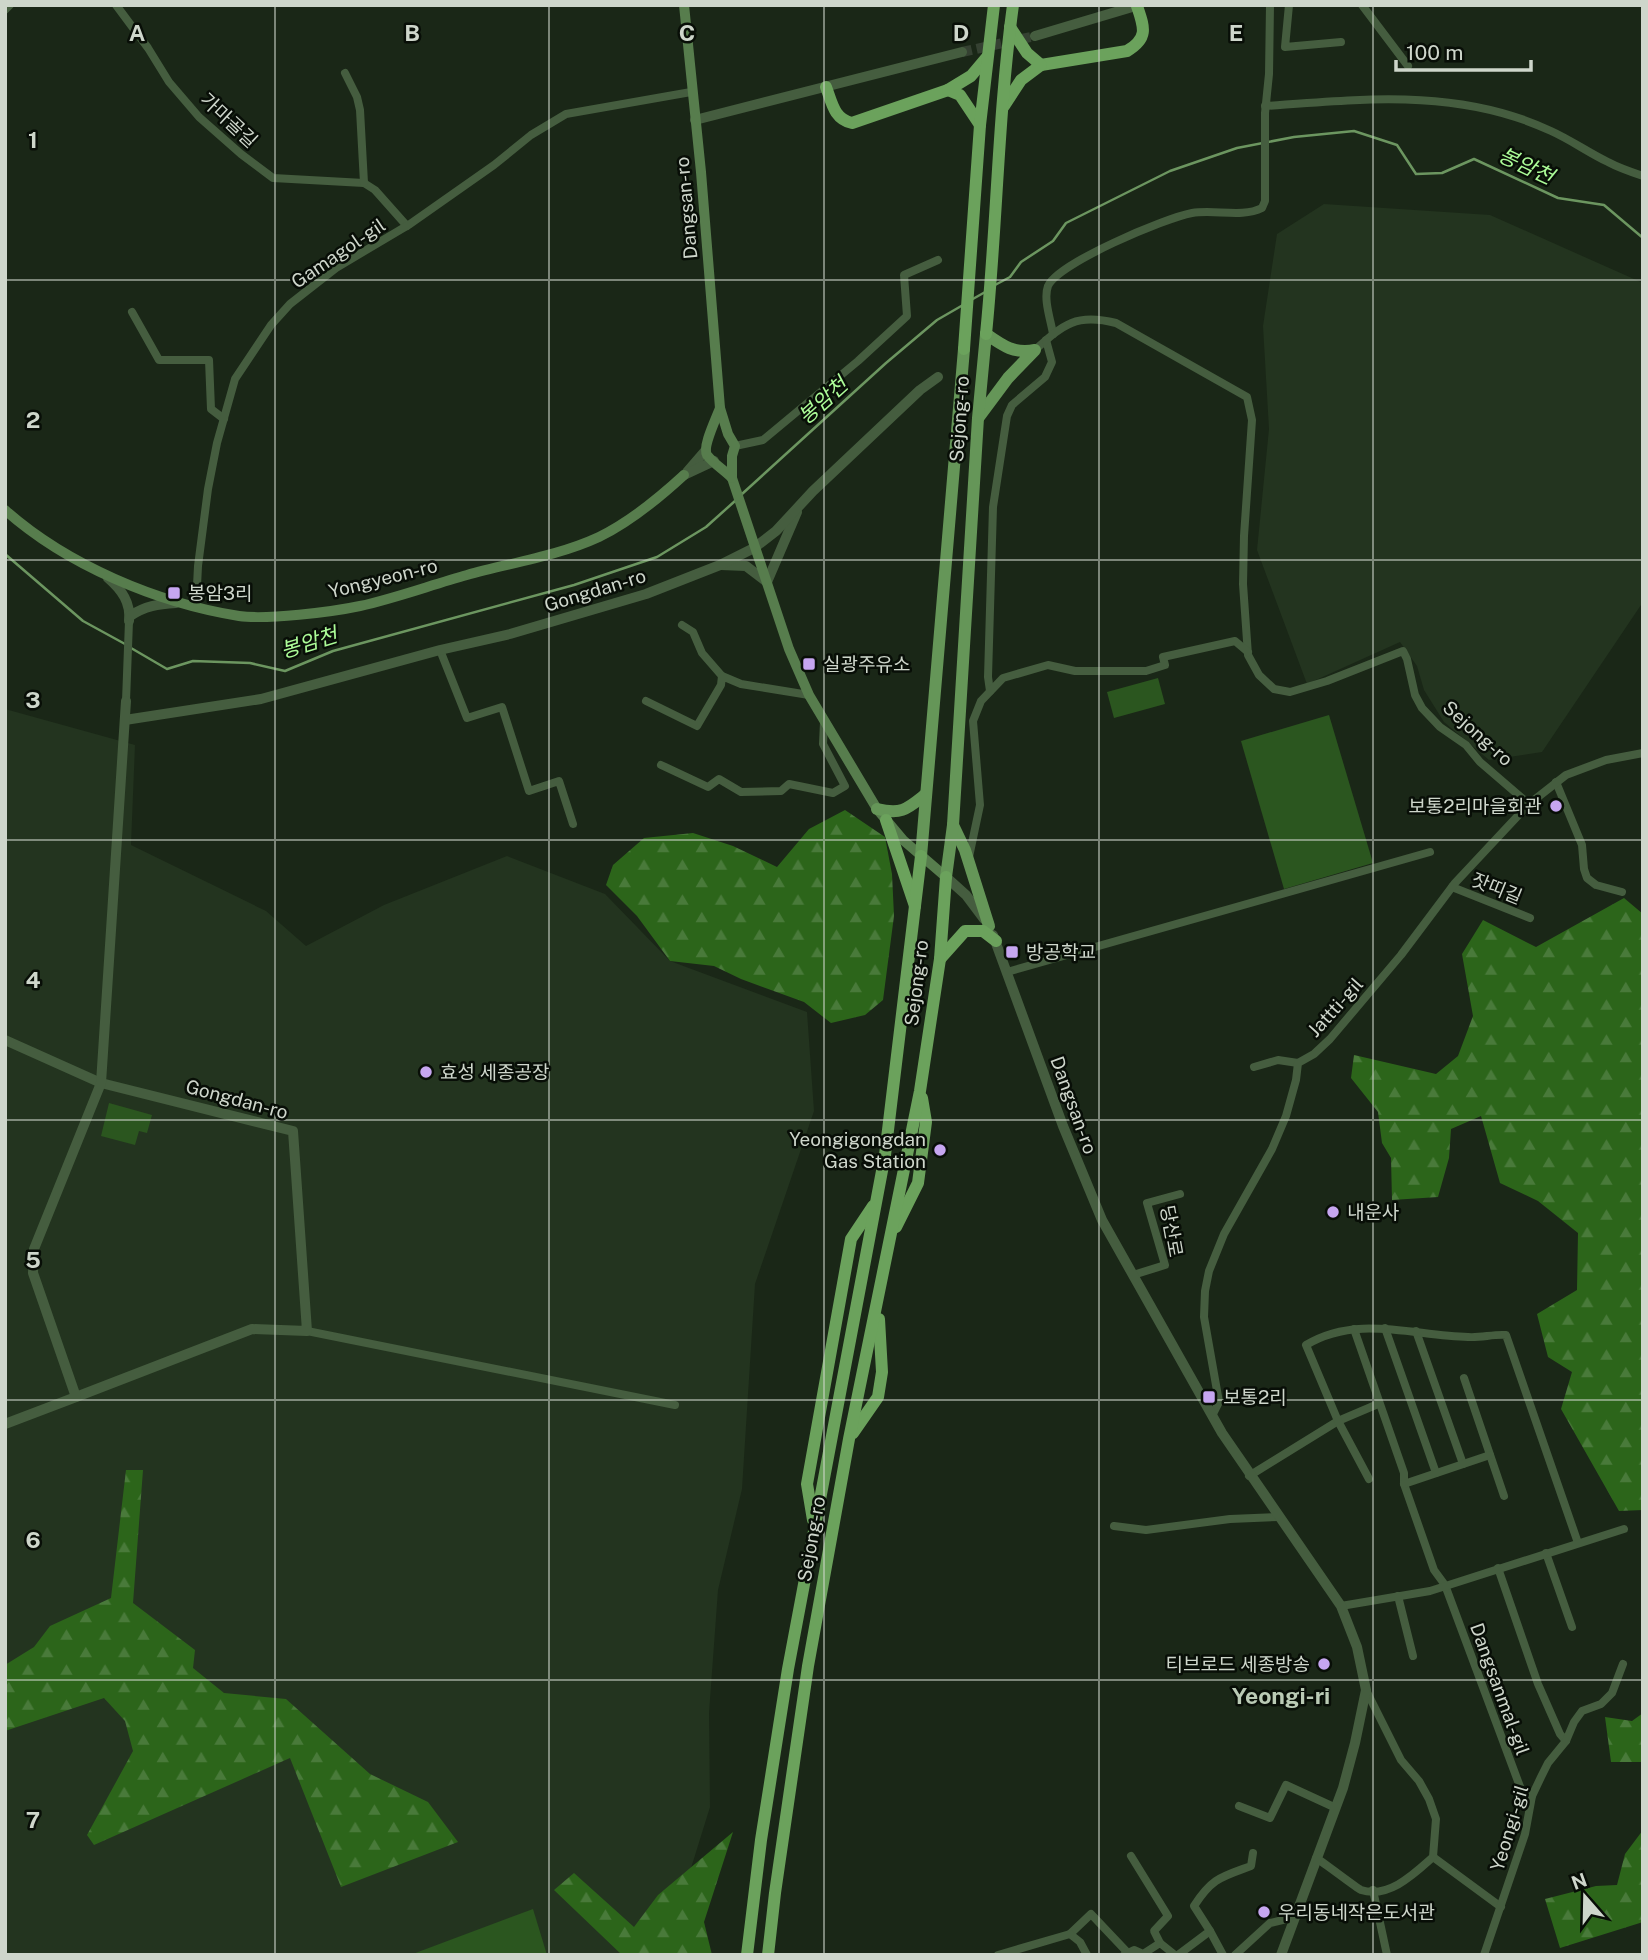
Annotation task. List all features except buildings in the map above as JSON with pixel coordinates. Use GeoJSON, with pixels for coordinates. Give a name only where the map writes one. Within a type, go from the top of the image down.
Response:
{"type":"FeatureCollection","features":[{"type":"Feature","properties":{"kind":"highway","name":"Sejong-ro"},"geometry":{"type":"LineString","coordinates":[[964,349],[980,125],[993,5]]}},
{"type":"Feature","properties":{"kind":"highway","name":"Sejong-ro"},"geometry":{"type":"LineString","coordinates":[[986,334],[994,253],[1002,109],[1013,5]]}},
{"type":"Feature","properties":{"kind":"highway"},"geometry":{"type":"LineString","coordinates":[[1002,109],[1021,80],[1041,65],[1127,51],[1137,45],[1144,26],[1138,5]]}},
{"type":"Feature","properties":{"kind":"highway"},"geometry":{"type":"LineString","coordinates":[[1010,27],[1027,53],[1041,65]]}},
{"type":"Feature","properties":{"kind":"highway"},"geometry":{"type":"LineString","coordinates":[[826,86],[836,114],[842,121],[852,123],[948,90],[971,76],[987,56]]}},
{"type":"Feature","properties":{"kind":"highway"},"geometry":{"type":"LineString","coordinates":[[948,90],[960,95],[980,125]]}},
{"type":"Feature","properties":{"kind":"highway"},"geometry":{"type":"LineString","coordinates":[[886,820],[916,909]]}},
{"type":"Feature","properties":{"kind":"highway","name":"Sejong-ro"},"geometry":{"type":"LineString","coordinates":[[747,1955],[761,1840],[788,1669],[877,1200],[894,1094],[921,856]]}},
{"type":"Feature","properties":{"kind":"highway","name":"Sejong-ro"},"geometry":{"type":"LineString","coordinates":[[768,1955],[808,1666],[849,1439],[920,1091],[940,958],[946,877]]}},
{"type":"Feature","properties":{"kind":"highway"},"geometry":{"type":"LineString","coordinates":[[940,958],[965,931],[984,931],[996,941]]}},
{"type":"Feature","properties":{"kind":"highway"},"geometry":{"type":"LineString","coordinates":[[849,1439],[878,1397],[882,1372],[878,1302]]}},
{"type":"Feature","properties":{"kind":"main road","name":"Dangsan-ro"},"geometry":{"type":"LineString","coordinates":[[684,5],[720,408]]}},
{"type":"Feature","properties":{"kind":"main road"},"geometry":{"type":"LineString","coordinates":[[986,334],[1013,351],[1035,350]]}},
{"type":"Feature","properties":{"kind":"main road","name":"Sejong-ro"},"geometry":{"type":"LineString","coordinates":[[946,877],[953,825],[978,418],[986,334]]}},
{"type":"Feature","properties":{"kind":"main road","name":"Sejong-ro"},"geometry":{"type":"LineString","coordinates":[[921,856],[964,349]]}},
{"type":"Feature","properties":{"kind":"main road"},"geometry":{"type":"LineString","coordinates":[[978,418],[1008,378],[1035,350]]}},
{"type":"Feature","properties":{"kind":"main road"},"geometry":{"type":"LineString","coordinates":[[720,408],[734,451],[732,478]]}},
{"type":"Feature","properties":{"kind":"main road"},"geometry":{"type":"LineString","coordinates":[[720,408],[707,440],[706,450],[732,478]]}},
{"type":"Feature","properties":{"kind":"main road"},"geometry":{"type":"LineString","coordinates":[[711,435],[719,432],[728,434]]}},
{"type":"Feature","properties":{"kind":"main road"},"geometry":{"type":"LineString","coordinates":[[714,461],[724,462],[734,451]]}},
{"type":"Feature","properties":{"kind":"main road","name":"Yongyeon-ro"},"geometry":{"type":"LineString","coordinates":[[5,510],[60,551],[103,573],[182,602],[241,617],[297,614],[359,606],[562,550],[600,537],[665,493],[684,475]]}},
{"type":"Feature","properties":{"kind":"main road","name":"Dangsan-ro"},"geometry":{"type":"LineString","coordinates":[[732,478],[789,649],[809,695],[877,809],[903,840],[946,877]]}},
{"type":"Feature","properties":{"kind":"main road"},"geometry":{"type":"LineString","coordinates":[[877,809],[894,813],[902,811],[926,794]]}},
{"type":"Feature","properties":{"kind":"main road"},"geometry":{"type":"LineString","coordinates":[[953,825],[965,850],[989,926]]}},
{"type":"Feature","properties":{"kind":"street"},"geometry":{"type":"LineString","coordinates":[[5,10],[10,5]]}},
{"type":"Feature","properties":{"kind":"street","name":"가마골길"},"geometry":{"type":"LineString","coordinates":[[116,5],[169,82],[200,117],[241,154],[273,178],[364,183]]}},
{"type":"Feature","properties":{"kind":"street"},"geometry":{"type":"LineString","coordinates":[[1035,36],[1138,5]]}},
{"type":"Feature","properties":{"kind":"street"},"geometry":{"type":"LineString","coordinates":[[990,691],[988,677],[993,507],[1007,416],[1012,405],[1045,377],[1052,362],[1046,294],[1049,284],[1059,274],[1097,251],[1151,226],[1191,213],[1253,212],[1262,208],[1265,201],[1265,110],[1269,74],[1270,5]]}},
{"type":"Feature","properties":{"kind":"street"},"geometry":{"type":"LineString","coordinates":[[1289,5],[1286,47],[1340,42]]}},
{"type":"Feature","properties":{"kind":"street"},"geometry":{"type":"LineString","coordinates":[[1362,5],[1408,66]]}},
{"type":"Feature","properties":{"kind":"street"},"geometry":{"type":"LineString","coordinates":[[695,120],[962,52]]}},
{"type":"Feature","properties":{"kind":"street"},"geometry":{"type":"LineString","coordinates":[[345,73],[357,97],[360,110],[364,183],[375,190],[407,226]]}},
{"type":"Feature","properties":{"kind":"street","name":"Gamagol-gil"},"geometry":{"type":"LineString","coordinates":[[196,606],[208,489],[234,379],[271,325],[290,304],[336,268],[407,226],[494,165],[531,135],[566,114],[691,92]]}},
{"type":"Feature","properties":{"kind":"street"},"geometry":{"type":"LineString","coordinates":[[1265,110],[1405,99],[1437,100],[1474,106],[1552,131],[1610,164],[1643,176]]}},
{"type":"Feature","properties":{"kind":"street"},"geometry":{"type":"LineString","coordinates":[[734,451],[763,440],[831,385],[907,316],[904,275],[938,260]]}},
{"type":"Feature","properties":{"kind":"street"},"geometry":{"type":"LineString","coordinates":[[132,312],[159,360],[209,360],[211,408],[224,419]]}},
{"type":"Feature","properties":{"kind":"street","name":"Sejong-ro"},"geometry":{"type":"LineString","coordinates":[[1035,350],[1070,323],[1087,318],[1116,323],[1247,397],[1252,421],[1243,584],[1248,652],[1259,675],[1274,689],[1290,692],[1327,681],[1403,651],[1415,695],[1422,708],[1440,727],[1466,745],[1480,762],[1529,804]]}},
{"type":"Feature","properties":{"kind":"street","name":"Gongdan-ro"},"geometry":{"type":"LineString","coordinates":[[125,720],[261,699],[440,650],[510,634],[646,594],[720,565],[776,531],[813,491],[920,390],[939,377]]}},
{"type":"Feature","properties":{"kind":"street"},"geometry":{"type":"LineString","coordinates":[[684,475],[706,450]]}},
{"type":"Feature","properties":{"kind":"street"},"geometry":{"type":"LineString","coordinates":[[684,475],[714,461]]}},
{"type":"Feature","properties":{"kind":"street"},"geometry":{"type":"LineString","coordinates":[[720,565],[746,566],[767,582],[798,508]]}},
{"type":"Feature","properties":{"kind":"street"},"geometry":{"type":"LineString","coordinates":[[76,1397],[33,1273],[34,1249],[101,1083],[130,619],[121,590],[103,573]]}},
{"type":"Feature","properties":{"kind":"street"},"geometry":{"type":"LineString","coordinates":[[130,619],[142,608],[182,602]]}},
{"type":"Feature","properties":{"kind":"street"},"geometry":{"type":"LineString","coordinates":[[682,625],[693,632],[702,653],[722,676],[741,684],[809,695]]}},
{"type":"Feature","properties":{"kind":"street"},"geometry":{"type":"LineString","coordinates":[[968,863],[980,805],[973,721],[981,701],[1003,678],[1048,665],[1074,671],[1146,671],[1165,665],[1163,657],[1235,641],[1248,652]]}},
{"type":"Feature","properties":{"kind":"street"},"geometry":{"type":"LineString","coordinates":[[440,650],[467,718],[502,707],[529,791],[559,781],[573,824]]}},
{"type":"Feature","properties":{"kind":"street"},"geometry":{"type":"LineString","coordinates":[[646,701],[697,726],[721,685],[722,676]]}},
{"type":"Feature","properties":{"kind":"street","name":"Dangsan-ro"},"geometry":{"type":"LineString","coordinates":[[661,765],[708,787],[719,779],[741,792],[781,791],[789,784],[834,793],[845,786],[823,744],[825,719]]}},
{"type":"Feature","properties":{"kind":"street","name":"Jattti-gil"},"geometry":{"type":"LineString","coordinates":[[1298,1063],[1314,1055],[1330,1039],[1401,955],[1452,887],[1529,804],[1566,775],[1606,760],[1643,753]]}},
{"type":"Feature","properties":{"kind":"street"},"geometry":{"type":"LineString","coordinates":[[1556,782],[1582,845],[1587,878],[1596,885],[1622,892]]}},
{"type":"Feature","properties":{"kind":"street"},"geometry":{"type":"LineString","coordinates":[[1007,972],[1430,852]]}},
{"type":"Feature","properties":{"kind":"street","name":"Dangsan-ro"},"geometry":{"type":"LineString","coordinates":[[946,877],[966,895],[989,926],[996,941],[1081,1174],[1102,1220],[1212,1416],[1249,1476],[1341,1606],[1357,1647],[1366,1690],[1355,1744],[1335,1808],[1281,1955]]}},
{"type":"Feature","properties":{"kind":"street","name":"잣띠길"},"geometry":{"type":"LineString","coordinates":[[1452,887],[1530,918]]}},
{"type":"Feature","properties":{"kind":"street","name":"Gongdan-ro"},"geometry":{"type":"LineString","coordinates":[[5,1040],[101,1083],[293,1131],[307,1331]]}},
{"type":"Feature","properties":{"kind":"street"},"geometry":{"type":"LineString","coordinates":[[1212,1416],[1219,1402],[1204,1317],[1209,1271],[1224,1234],[1272,1149],[1286,1116],[1298,1063],[1278,1060],[1254,1067]]}},
{"type":"Feature","properties":{"kind":"street","name":"당산로"},"geometry":{"type":"LineString","coordinates":[[1133,1275],[1165,1265],[1147,1203],[1180,1194]]}},
{"type":"Feature","properties":{"kind":"street"},"geometry":{"type":"LineString","coordinates":[[1385,1328],[1436,1473]]}},
{"type":"Feature","properties":{"kind":"street"},"geometry":{"type":"LineString","coordinates":[[1369,1479],[1338,1421],[1306,1345],[1332,1334],[1354,1329],[1385,1328],[1469,1337],[1506,1335],[1578,1544]]}},
{"type":"Feature","properties":{"kind":"street"},"geometry":{"type":"LineString","coordinates":[[5,1424],[252,1329],[307,1331],[675,1405]]}},
{"type":"Feature","properties":{"kind":"street"},"geometry":{"type":"LineString","coordinates":[[1354,1329],[1378,1404],[1405,1473],[1404,1484],[1490,1455]]}},
{"type":"Feature","properties":{"kind":"street"},"geometry":{"type":"LineString","coordinates":[[1416,1331],[1463,1464]]}},
{"type":"Feature","properties":{"kind":"street"},"geometry":{"type":"LineString","coordinates":[[1464,1378],[1504,1496]]}},
{"type":"Feature","properties":{"kind":"street"},"geometry":{"type":"LineString","coordinates":[[1249,1476],[1338,1421],[1378,1404]]}},
{"type":"Feature","properties":{"kind":"street","name":"Dangsanmal-gil"},"geometry":{"type":"LineString","coordinates":[[1404,1484],[1434,1570],[1445,1586],[1521,1792],[1532,1796]]}},
{"type":"Feature","properties":{"kind":"street"},"geometry":{"type":"LineString","coordinates":[[1114,1526],[1146,1530],[1230,1519],[1279,1517]]}},
{"type":"Feature","properties":{"kind":"street"},"geometry":{"type":"LineString","coordinates":[[1341,1606],[1430,1591],[1624,1529]]}},
{"type":"Feature","properties":{"kind":"street"},"geometry":{"type":"LineString","coordinates":[[1546,1553],[1572,1627]]}},
{"type":"Feature","properties":{"kind":"street","name":"Dangsanmal-gil"},"geometry":{"type":"LineString","coordinates":[[1498,1568],[1538,1684],[1560,1734],[1566,1741]]}},
{"type":"Feature","properties":{"kind":"street"},"geometry":{"type":"LineString","coordinates":[[1398,1596],[1413,1656]]}},
{"type":"Feature","properties":{"kind":"street","name":"Yeongi-gil"},"geometry":{"type":"LineString","coordinates":[[1484,1955],[1525,1834],[1532,1796],[1548,1763],[1566,1741],[1574,1722],[1582,1711],[1601,1704],[1612,1693],[1623,1664]]}},
{"type":"Feature","properties":{"kind":"street"},"geometry":{"type":"LineString","coordinates":[[1316,1858],[1360,1889],[1373,1890],[1395,1886],[1413,1876],[1433,1857],[1436,1819],[1429,1799],[1419,1781],[1401,1760],[1366,1690]]}},
{"type":"Feature","properties":{"kind":"street"},"geometry":{"type":"LineString","coordinates":[[1239,1806],[1270,1818],[1286,1785],[1335,1808]]}},
{"type":"Feature","properties":{"kind":"street"},"geometry":{"type":"LineString","coordinates":[[1223,1955],[1194,1906],[1210,1883],[1251,1866],[1252,1853]]}},
{"type":"Feature","properties":{"kind":"street"},"geometry":{"type":"LineString","coordinates":[[1131,1856],[1168,1916],[1154,1931],[1160,1943],[1176,1955],[1210,1931]]}},
{"type":"Feature","properties":{"kind":"street","name":"Yeongi-gil"},"geometry":{"type":"LineString","coordinates":[[1433,1857],[1501,1907]]}},
{"type":"Feature","properties":{"kind":"street"},"geometry":{"type":"LineString","coordinates":[[1373,1890],[1387,1955]]}},
{"type":"Feature","properties":{"kind":"street"},"geometry":{"type":"LineString","coordinates":[[998,1955],[1070,1934],[1091,1914],[1126,1953],[1133,1950],[1143,1954],[1160,1943]]}},
{"type":"Feature","properties":{"kind":"street"},"geometry":{"type":"LineString","coordinates":[[1236,1955],[1270,1923],[1295,1917]]}},
{"type":"Feature","properties":{"kind":"street"},"geometry":{"type":"LineString","coordinates":[[1070,1934],[1080,1942],[1087,1955]]}},
{"type":"Feature","properties":{"kind":"shaded area"},"geometry":{"type":"Polygon","coordinates":[[[1324,204],[1490,215],[1643,283],[1643,602],[1542,752],[1489,760],[1444,722],[1424,690],[1417,666],[1400,642],[1307,684],[1257,550],[1269,429],[1263,326],[1277,234],[1324,204]]]}},
{"type":"Feature","properties":{"kind":"shaded area"},"geometry":{"type":"Polygon","coordinates":[[[5,709],[135,745],[131,845],[266,911],[306,946],[384,905],[507,856],[605,894],[670,961],[807,1012],[814,1111],[755,1284],[742,1489],[718,1590],[709,1713],[710,1807],[664,1955],[5,1955],[5,709]]]}},
{"type":"Feature","properties":{"kind":"green space"},"geometry":{"type":"Polygon","coordinates":[[[1158,678],[1165,704],[1114,718],[1107,692],[1158,678]]]}},
{"type":"Feature","properties":{"kind":"green space"},"geometry":{"type":"Polygon","coordinates":[[[1329,715],[1373,863],[1284,889],[1241,741],[1329,715]]]}},
{"type":"Feature","properties":{"kind":"green space"},"geometry":{"type":"Polygon","coordinates":[[[845,810],[885,837],[892,874],[894,916],[883,1000],[865,1015],[831,1023],[804,1002],[714,966],[670,961],[637,916],[606,885],[613,865],[644,838],[693,833],[733,846],[777,867],[809,829],[845,810]]]}},
{"type":"Feature","properties":{"kind":"green space"},"geometry":{"type":"Polygon","coordinates":[[[1624,898],[1643,914],[1643,1510],[1619,1511],[1561,1409],[1572,1372],[1548,1357],[1537,1314],[1577,1290],[1578,1233],[1538,1201],[1500,1183],[1481,1116],[1451,1129],[1449,1158],[1438,1197],[1392,1200],[1391,1158],[1382,1143],[1378,1112],[1351,1078],[1354,1055],[1436,1074],[1458,1056],[1473,1016],[1462,954],[1483,920],[1536,947],[1624,898]]]}},
{"type":"Feature","properties":{"kind":"green space"},"geometry":{"type":"Polygon","coordinates":[[[109,1103],[152,1115],[147,1133],[139,1131],[135,1145],[101,1136],[109,1103]]]}},
{"type":"Feature","properties":{"kind":"green space"},"geometry":{"type":"Polygon","coordinates":[[[126,1470],[143,1470],[133,1603],[195,1650],[193,1668],[224,1693],[286,1699],[370,1774],[428,1802],[458,1842],[341,1887],[290,1758],[94,1845],[87,1835],[133,1751],[125,1721],[104,1698],[5,1731],[5,1665],[34,1647],[50,1626],[111,1598],[126,1470]]]}},
{"type":"Feature","properties":{"kind":"green space"},"geometry":{"type":"Polygon","coordinates":[[[1643,1713],[1643,1762],[1611,1762],[1605,1717],[1632,1721],[1643,1713]]]}},
{"type":"Feature","properties":{"kind":"green space"},"geometry":{"type":"Polygon","coordinates":[[[1643,1830],[1643,1922],[1560,1948],[1545,1899],[1596,1886],[1617,1885],[1625,1854],[1643,1830]]]}},
{"type":"Feature","properties":{"kind":"green space"},"geometry":{"type":"Polygon","coordinates":[[[733,1832],[704,1922],[712,1955],[622,1955],[554,1890],[574,1873],[634,1927],[658,1895],[733,1832]]]}},
{"type":"Feature","properties":{"kind":"green space"},"geometry":{"type":"Polygon","coordinates":[[[533,1909],[547,1955],[410,1955],[533,1909]]]}},
{"type":"Feature","properties":{"kind":"waterway","name":"봉암천"},"geometry":{"type":"LineString","coordinates":[[995,285],[1010,277],[1021,262],[1053,241],[1066,223],[1170,171],[1237,148],[1294,137],[1354,131],[1397,145],[1416,174],[1442,173],[1474,159],[1558,198],[1604,205],[1643,238]]}},
{"type":"Feature","properties":{"kind":"waterway","name":"봉암천"},"geometry":{"type":"LineString","coordinates":[[971,300],[987,291]]}},
{"type":"Feature","properties":{"kind":"waterway","name":"봉암천"},"geometry":{"type":"LineString","coordinates":[[742,494],[886,363],[937,320],[963,305]]}},
{"type":"Feature","properties":{"kind":"waterway","name":"봉암천"},"geometry":{"type":"LineString","coordinates":[[131,648],[167,669],[193,661],[250,663],[285,671],[333,651],[574,585],[657,557],[706,527],[735,501]]}},
{"type":"Feature","properties":{"kind":"waterway","name":"봉암천"},"geometry":{"type":"LineString","coordinates":[[5,554],[83,621],[125,644]]}},
{"type":"Feature","properties":{"kind":"tunnel"},"geometry":{"type":"LineString","coordinates":[[962,52],[1035,36]]}},
{"type":"Feature","properties":{"kind":"place","name":"봉암3리"},"geometry":{"type":"Point","coordinates":[174,593]}},
{"type":"Feature","properties":{"kind":"place","name":"실광주유소"},"geometry":{"type":"Point","coordinates":[809,664]}},
{"type":"Feature","properties":{"kind":"place","name":"보통2리마을회관"},"geometry":{"type":"Point","coordinates":[1556,806]}},
{"type":"Feature","properties":{"kind":"place","name":"방공학교"},"geometry":{"type":"Point","coordinates":[1012,952]}},
{"type":"Feature","properties":{"kind":"place","name":"효성 세종공장"},"geometry":{"type":"Point","coordinates":[426,1072]}},
{"type":"Feature","properties":{"kind":"place","name":"Yeongigongdan Gas Station"},"geometry":{"type":"Point","coordinates":[940,1150]}},
{"type":"Feature","properties":{"kind":"place","name":"내운사"},"geometry":{"type":"Point","coordinates":[1333,1212]}},
{"type":"Feature","properties":{"kind":"place","name":"보통2리"},"geometry":{"type":"Point","coordinates":[1209,1397]}},
{"type":"Feature","properties":{"kind":"place","name":"티브로드 세종방송"},"geometry":{"type":"Point","coordinates":[1324,1664]}},
{"type":"Feature","properties":{"kind":"place","name":"우리동네작은도서관"},"geometry":{"type":"Point","coordinates":[1264,1912]}},
{"type":"Feature","properties":{"kind":"district","name":"Yeongi-ri"},"geometry":{"type":"Point","coordinates":[1281,1696]}}]}
